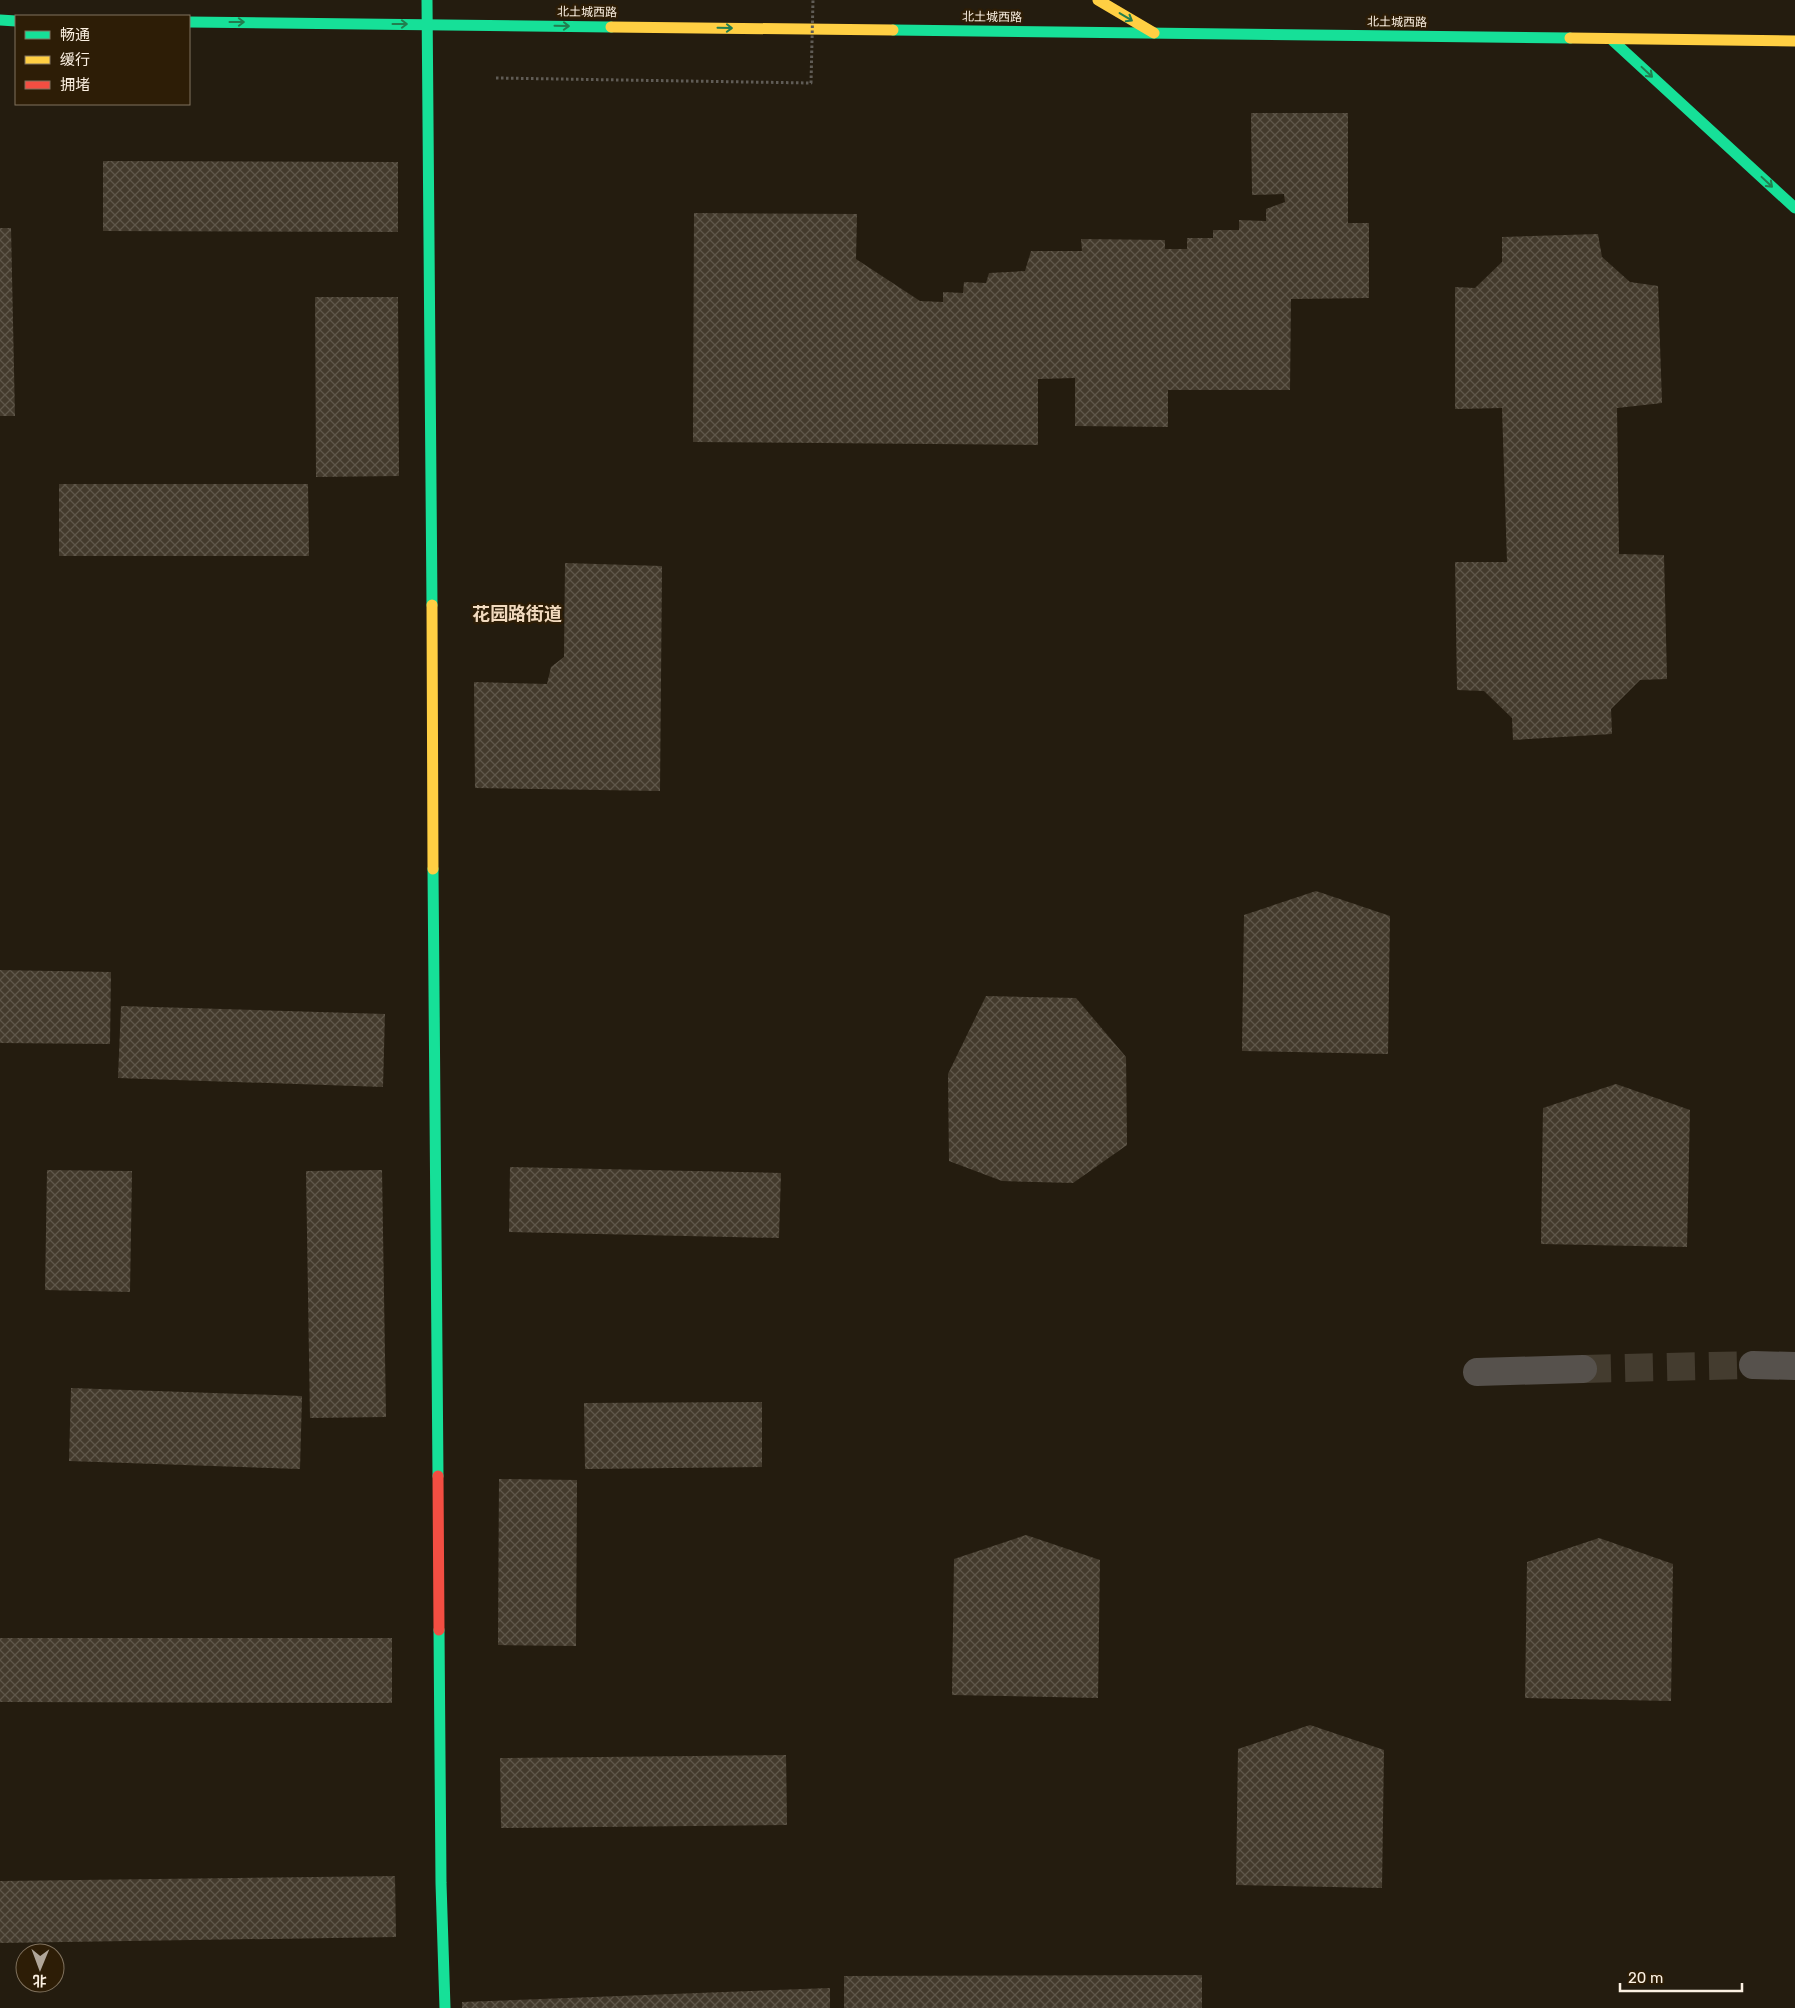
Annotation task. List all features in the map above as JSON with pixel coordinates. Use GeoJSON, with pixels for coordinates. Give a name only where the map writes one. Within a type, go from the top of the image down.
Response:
{"type":"FeatureCollection","features":[{"type":"Feature","properties":{"kind":"street"},"geometry":{"type":"LineString","coordinates":[[427,0],[441,1863],[445,2008]]}},
{"type":"Feature","properties":{"kind":"street"},"geometry":{"type":"LineString","coordinates":[[1098,0],[1154,33]]}},
{"type":"Feature","properties":{"kind":"street"},"geometry":{"type":"LineString","coordinates":[[0,20],[15,20]]}},
{"type":"Feature","properties":{"kind":"street","name":"北土城西路"},"geometry":{"type":"LineString","coordinates":[[190,22],[1795,41]]}},
{"type":"Feature","properties":{"kind":"street"},"geometry":{"type":"LineString","coordinates":[[1611,38],[1795,208]]}},
{"type":"Feature","properties":{"kind":"street"},"geometry":{"type":"LineString","coordinates":[[1753,1365],[1795,1366]]}},
{"type":"Feature","properties":{"kind":"street"},"geometry":{"type":"LineString","coordinates":[[1477,1372],[1583,1369]]}},
{"type":"Feature","properties":{"kind":"path"},"geometry":{"type":"LineString","coordinates":[[496,78],[811,83],[813,0]]}},
{"type":"Feature","properties":{"kind":"building"},"geometry":{"type":"Polygon","coordinates":[[[1251,113],[1348,113],[1348,223],[1369,223],[1369,298],[1291,299],[1290,390],[1168,390],[1168,427],[1075,426],[1075,378],[1038,379],[1038,445],[693,442],[694,213],[857,214],[856,259],[920,301],[943,302],[943,292],[963,293],[964,282],[986,283],[989,273],[1025,271],[1031,251],[1082,251],[1081,239],[1165,240],[1165,249],[1187,249],[1187,238],[1213,238],[1213,230],[1239,230],[1239,220],[1266,221],[1266,209],[1285,202],[1284,194],[1252,195],[1251,113]]]}},
{"type":"Feature","properties":{"kind":"building"},"geometry":{"type":"Polygon","coordinates":[[[103,161],[398,162],[398,232],[103,231],[103,161]]]}},
{"type":"Feature","properties":{"kind":"building"},"geometry":{"type":"Polygon","coordinates":[[[0,228],[11,228],[15,416],[0,416],[0,228]]]}},
{"type":"Feature","properties":{"kind":"building"},"geometry":{"type":"Polygon","coordinates":[[[1598,234],[1602,257],[1630,282],[1658,286],[1662,403],[1617,408],[1619,554],[1664,555],[1667,679],[1640,680],[1611,709],[1612,734],[1513,740],[1512,718],[1484,691],[1457,690],[1455,562],[1507,562],[1502,408],[1455,409],[1455,287],[1475,288],[1502,262],[1502,237],[1598,234]]]}},
{"type":"Feature","properties":{"kind":"building"},"geometry":{"type":"Polygon","coordinates":[[[315,297],[398,297],[399,476],[316,477],[315,297]]]}},
{"type":"Feature","properties":{"kind":"building"},"geometry":{"type":"Polygon","coordinates":[[[59,484],[308,484],[309,556],[59,556],[59,484]]]}},
{"type":"Feature","properties":{"kind":"building"},"geometry":{"type":"Polygon","coordinates":[[[565,563],[662,566],[660,791],[475,788],[474,682],[547,684],[551,667],[564,657],[565,563]]]}},
{"type":"Feature","properties":{"kind":"building"},"geometry":{"type":"Polygon","coordinates":[[[1316,891],[1390,916],[1388,1054],[1242,1051],[1244,915],[1316,891]]]}},
{"type":"Feature","properties":{"kind":"building"},"geometry":{"type":"Polygon","coordinates":[[[0,970],[111,972],[110,1044],[0,1043],[0,970]]]}},
{"type":"Feature","properties":{"kind":"building"},"geometry":{"type":"Polygon","coordinates":[[[986,996],[1076,998],[1126,1057],[1127,1145],[1073,1183],[1002,1181],[949,1161],[948,1074],[986,996]]]}},
{"type":"Feature","properties":{"kind":"building"},"geometry":{"type":"Polygon","coordinates":[[[121,1006],[385,1014],[383,1087],[118,1078],[121,1006]]]}},
{"type":"Feature","properties":{"kind":"building"},"geometry":{"type":"Polygon","coordinates":[[[1616,1084],[1690,1110],[1687,1247],[1541,1244],[1543,1108],[1616,1084]]]}},
{"type":"Feature","properties":{"kind":"building"},"geometry":{"type":"Polygon","coordinates":[[[510,1167],[781,1173],[779,1238],[509,1232],[510,1167]]]}},
{"type":"Feature","properties":{"kind":"building"},"geometry":{"type":"Polygon","coordinates":[[[47,1170],[132,1171],[130,1292],[45,1290],[47,1170]]]}},
{"type":"Feature","properties":{"kind":"building"},"geometry":{"type":"Polygon","coordinates":[[[382,1170],[386,1417],[310,1418],[306,1171],[382,1170]]]}},
{"type":"Feature","properties":{"kind":"building"},"geometry":{"type":"Polygon","coordinates":[[[71,1388],[302,1396],[300,1469],[69,1461],[71,1388]]]}},
{"type":"Feature","properties":{"kind":"building"},"geometry":{"type":"Polygon","coordinates":[[[762,1402],[762,1467],[585,1469],[584,1403],[762,1402]]]}},
{"type":"Feature","properties":{"kind":"building"},"geometry":{"type":"Polygon","coordinates":[[[499,1479],[577,1480],[576,1646],[498,1645],[499,1479]]]}},
{"type":"Feature","properties":{"kind":"building"},"geometry":{"type":"Polygon","coordinates":[[[1026,1535],[1100,1560],[1098,1698],[952,1695],[954,1559],[1026,1535]]]}},
{"type":"Feature","properties":{"kind":"building"},"geometry":{"type":"Polygon","coordinates":[[[1599,1538],[1673,1564],[1671,1701],[1525,1698],[1527,1562],[1599,1538]]]}},
{"type":"Feature","properties":{"kind":"building"},"geometry":{"type":"Polygon","coordinates":[[[0,1638],[392,1638],[392,1703],[0,1702],[0,1638]]]}},
{"type":"Feature","properties":{"kind":"building"},"geometry":{"type":"Polygon","coordinates":[[[1310,1725],[1384,1750],[1382,1888],[1236,1885],[1238,1749],[1310,1725]]]}},
{"type":"Feature","properties":{"kind":"building"},"geometry":{"type":"Polygon","coordinates":[[[786,1755],[787,1825],[501,1828],[500,1758],[786,1755]]]}},
{"type":"Feature","properties":{"kind":"building"},"geometry":{"type":"Polygon","coordinates":[[[395,1876],[396,1937],[0,1943],[0,1881],[395,1876]]]}},
{"type":"Feature","properties":{"kind":"building"},"geometry":{"type":"Polygon","coordinates":[[[1202,1975],[1202,2008],[844,2008],[844,1976],[1202,1975]]]}},
{"type":"Feature","properties":{"kind":"building"},"geometry":{"type":"Polygon","coordinates":[[[830,1988],[830,2008],[462,2008],[462,2002],[830,1988]]]}},
{"type":"Feature","properties":{"kind":"tunnel"},"geometry":{"type":"LineString","coordinates":[[1583,1369],[1753,1365]]}},
{"type":"Feature","properties":{"kind":"traffic: fast"},"geometry":{"type":"LineString","coordinates":[[427,0],[432,605]]}},
{"type":"Feature","properties":{"kind":"traffic: fast"},"geometry":{"type":"LineString","coordinates":[[0,20],[15,21]]}},
{"type":"Feature","properties":{"kind":"traffic: fast"},"geometry":{"type":"LineString","coordinates":[[190,22],[611,27]]}},
{"type":"Feature","properties":{"kind":"traffic: fast"},"geometry":{"type":"LineString","coordinates":[[893,30],[1570,38]]}},
{"type":"Feature","properties":{"kind":"traffic: fast"},"geometry":{"type":"LineString","coordinates":[[1611,39],[1795,208]]}},
{"type":"Feature","properties":{"kind":"traffic: fast"},"geometry":{"type":"LineString","coordinates":[[433,869],[438,1476]]}},
{"type":"Feature","properties":{"kind":"traffic: fast"},"geometry":{"type":"LineString","coordinates":[[439,1630],[441,1883],[445,2008]]}},
{"type":"Feature","properties":{"kind":"traffic: slow"},"geometry":{"type":"LineString","coordinates":[[1098,0],[1154,33]]}},
{"type":"Feature","properties":{"kind":"traffic: slow"},"geometry":{"type":"LineString","coordinates":[[611,27],[893,30]]}},
{"type":"Feature","properties":{"kind":"traffic: slow"},"geometry":{"type":"LineString","coordinates":[[1570,38],[1795,41]]}},
{"type":"Feature","properties":{"kind":"traffic: slow"},"geometry":{"type":"LineString","coordinates":[[432,605],[433,869]]}},
{"type":"Feature","properties":{"kind":"traffic: jam"},"geometry":{"type":"LineString","coordinates":[[438,1476],[439,1630]]}},
{"type":"Feature","properties":{"kind":"district","name":"花园路街道"},"geometry":{"type":"Point","coordinates":[517,614]}}]}
